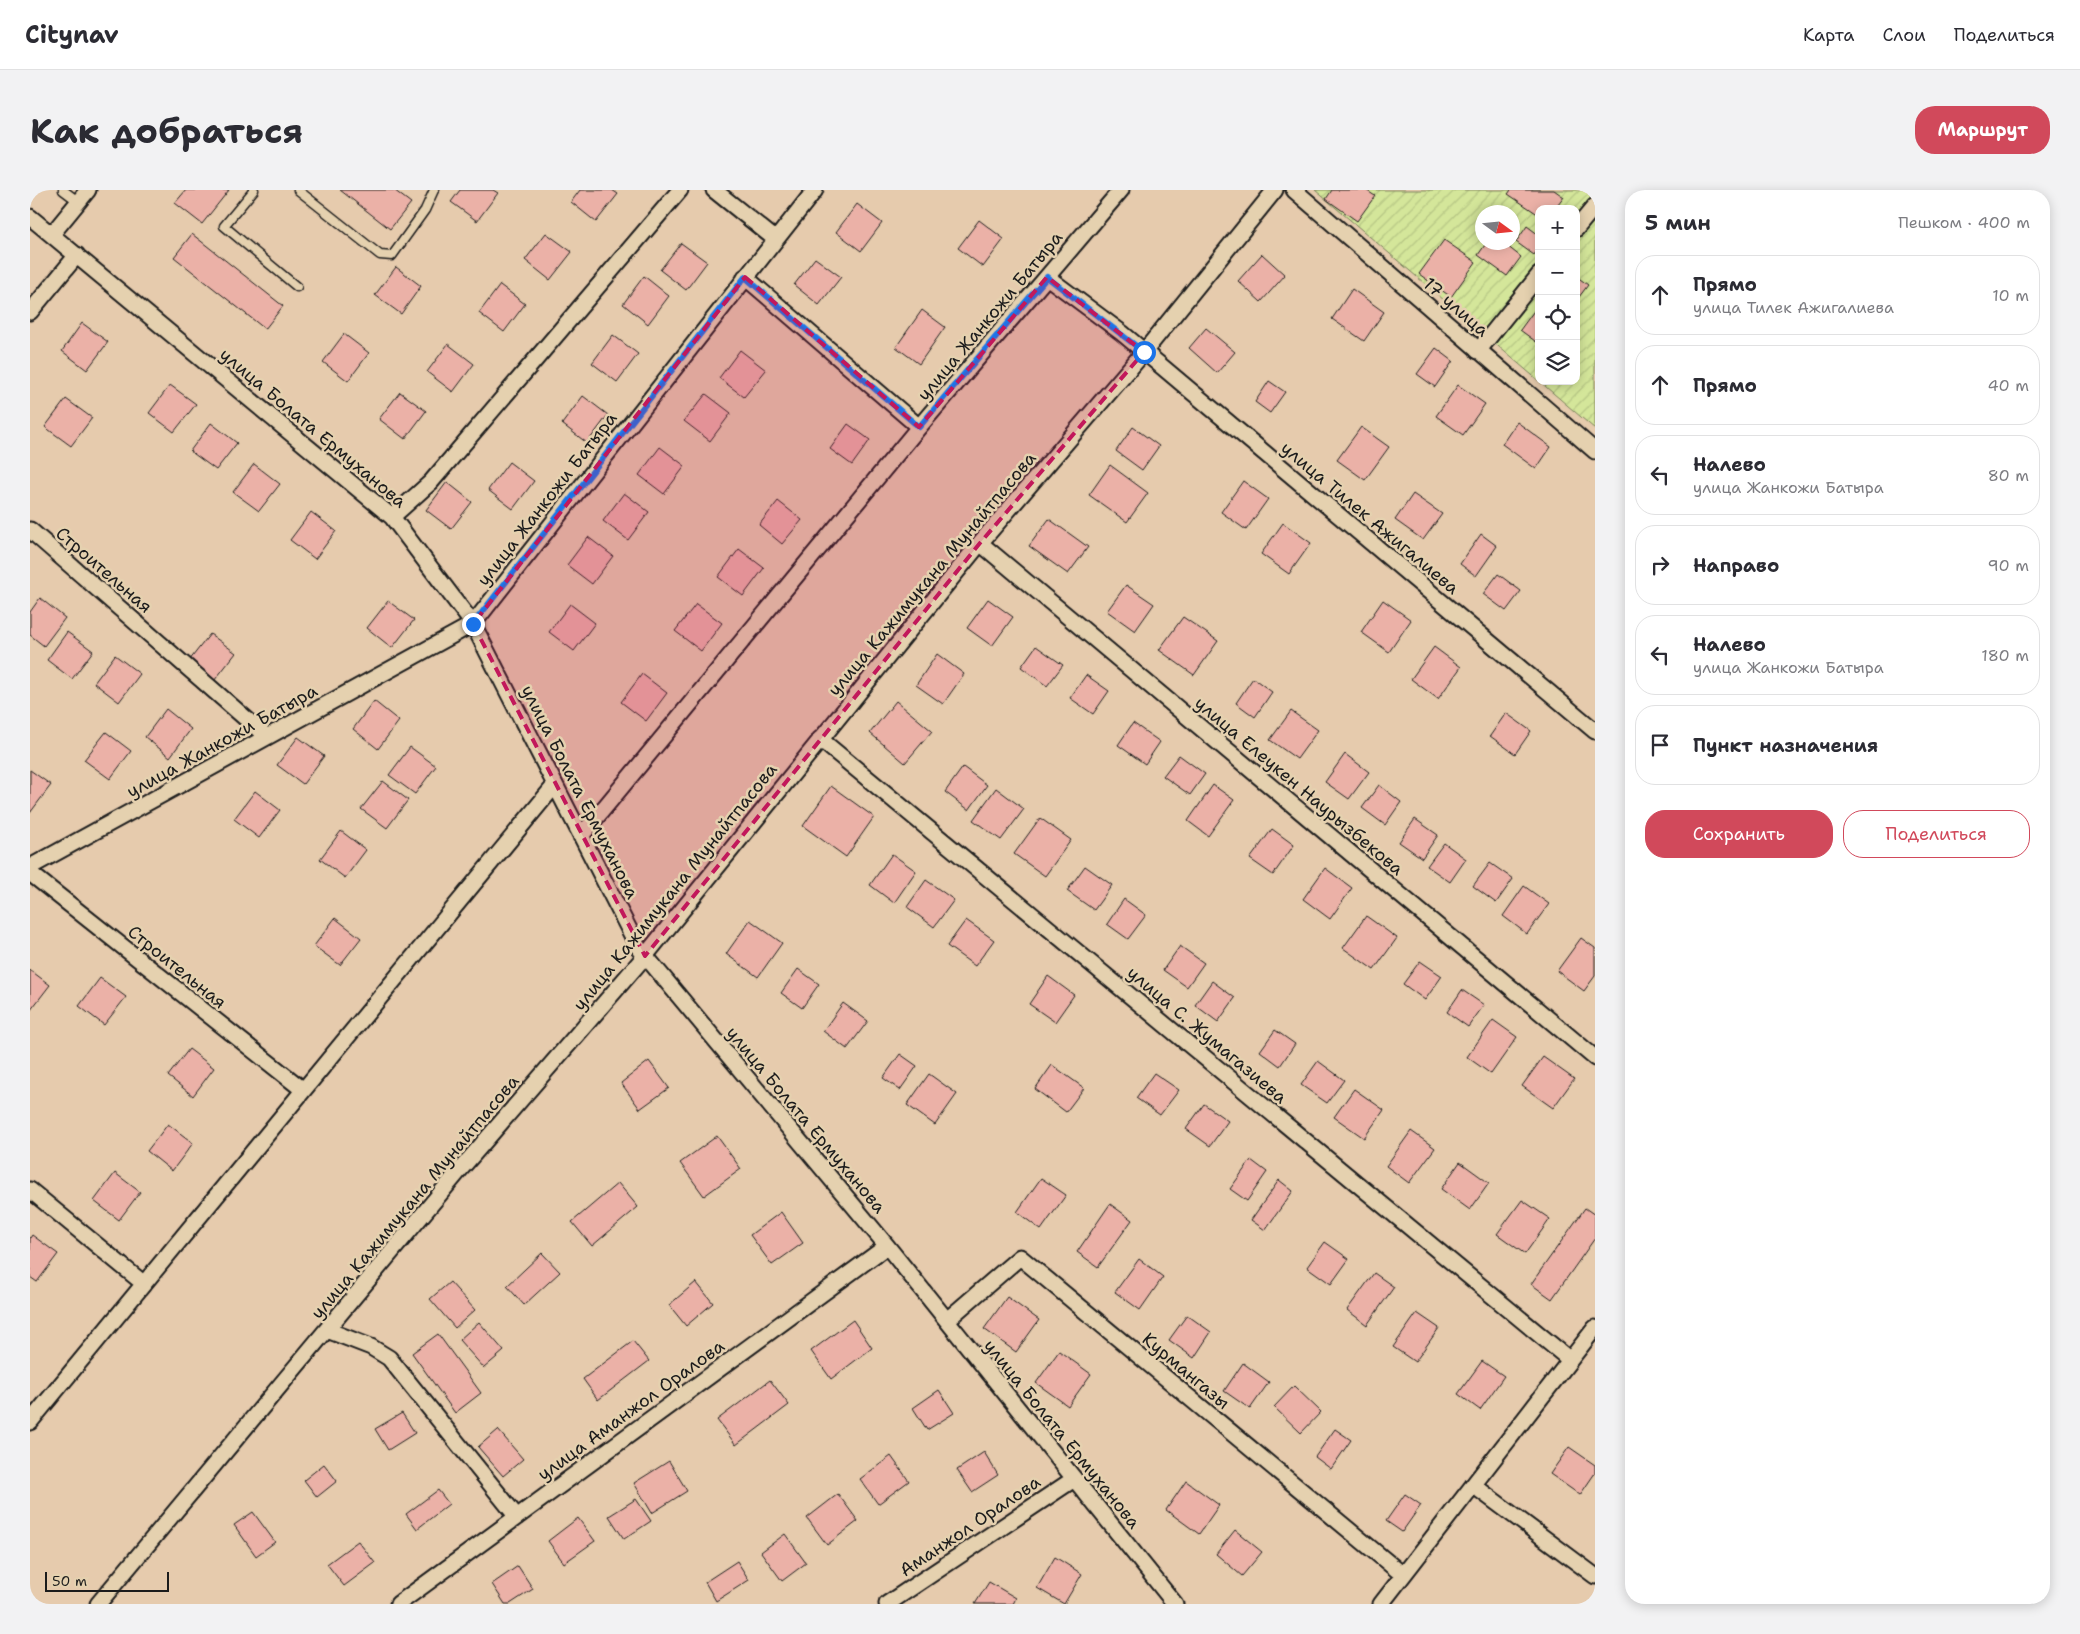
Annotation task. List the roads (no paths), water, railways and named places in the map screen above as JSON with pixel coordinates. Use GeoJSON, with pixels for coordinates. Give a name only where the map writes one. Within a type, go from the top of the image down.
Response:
{"type":"FeatureCollection","features":[{"type":"Feature","properties":{"kind":"street"},"geometry":{"type":"LineString","coordinates":[[392,517],[431,482],[680,190]]}},
{"type":"Feature","properties":{"kind":"street"},"geometry":{"type":"LineString","coordinates":[[714,190],[776,239]]}},
{"type":"Feature","properties":{"kind":"street","name":"улица Жанкожи Батыра"},"geometry":{"type":"LineString","coordinates":[[30,867],[473,624],[815,190]]}},
{"type":"Feature","properties":{"kind":"street","name":"улица Жанкожи Батыра"},"geometry":{"type":"LineString","coordinates":[[581,836],[919,427],[1121,190]]}},
{"type":"Feature","properties":{"kind":"street","name":"улица Кажимукана Мунайтпасова"},"geometry":{"type":"LineString","coordinates":[[98,1604],[459,1171],[645,956],[980,543],[1144,352],[1275,190]]}},
{"type":"Feature","properties":{"kind":"street","name":"17 улица"},"geometry":{"type":"LineString","coordinates":[[1294,190],[1595,451]]}},
{"type":"Feature","properties":{"kind":"street"},"geometry":{"type":"LineString","coordinates":[[52,234],[83,196]]}},
{"type":"Feature","properties":{"kind":"street"},"geometry":{"type":"LineString","coordinates":[[1580,224],[1595,206]]}},
{"type":"Feature","properties":{"kind":"street","name":"улица Болата Ермуханова"},"geometry":{"type":"LineString","coordinates":[[30,217],[392,517],[473,624],[638,947],[887,1246],[1175,1604]]}},
{"type":"Feature","properties":{"kind":"street"},"geometry":{"type":"LineString","coordinates":[[30,312],[78,255]]}},
{"type":"Feature","properties":{"kind":"street"},"geometry":{"type":"LineString","coordinates":[[745,277],[919,427]]}},
{"type":"Feature","properties":{"kind":"street","name":"улица Тилек Ажигалиева"},"geometry":{"type":"LineString","coordinates":[[1047,277],[1122,333],[1595,731]]}},
{"type":"Feature","properties":{"kind":"street"},"geometry":{"type":"LineString","coordinates":[[1478,351],[1535,280]]}},
{"type":"Feature","properties":{"kind":"street","name":"Строительная"},"geometry":{"type":"LineString","coordinates":[[30,530],[267,737]]}},
{"type":"Feature","properties":{"kind":"street","name":"улица Елеукен Наурызбекова"},"geometry":{"type":"LineString","coordinates":[[980,543],[1595,1058]]}},
{"type":"Feature","properties":{"kind":"street","name":"улица С. Жумагазиева"},"geometry":{"type":"LineString","coordinates":[[820,739],[1570,1360]]}},
{"type":"Feature","properties":{"kind":"street"},"geometry":{"type":"LineString","coordinates":[[30,1422],[555,785]]}},
{"type":"Feature","properties":{"kind":"street","name":"Строительная"},"geometry":{"type":"LineString","coordinates":[[30,873],[302,1090]]}},
{"type":"Feature","properties":{"kind":"street"},"geometry":{"type":"LineString","coordinates":[[30,1190],[143,1283]]}},
{"type":"Feature","properties":{"kind":"street","name":"улица Аманжол Оралова"},"geometry":{"type":"LineString","coordinates":[[398,1604],[887,1246]]}},
{"type":"Feature","properties":{"kind":"street","name":"Курмангазы"},"geometry":{"type":"LineString","coordinates":[[947,1320],[1020,1257],[1403,1575]]}},
{"type":"Feature","properties":{"kind":"street"},"geometry":{"type":"LineString","coordinates":[[1381,1604],[1595,1328]]}},
{"type":"Feature","properties":{"kind":"street"},"geometry":{"type":"LineString","coordinates":[[327,1330],[371,1347],[389,1358],[517,1517]]}},
{"type":"Feature","properties":{"kind":"street","name":"Аманжол Оралова"},"geometry":{"type":"LineString","coordinates":[[887,1604],[1074,1478]]}},
{"type":"Feature","properties":{"kind":"street"},"geometry":{"type":"LineString","coordinates":[[1473,1484],[1595,1576]]}},
{"type":"Feature","properties":{"kind":"lane"},"geometry":{"type":"LineString","coordinates":[[64,190],[83,196]]}},
{"type":"Feature","properties":{"kind":"lane"},"geometry":{"type":"LineString","coordinates":[[254,190],[224,226],[297,287]]}},
{"type":"Feature","properties":{"kind":"lane"},"geometry":{"type":"LineString","coordinates":[[298,190],[380,255],[386,256],[392,256],[420,218],[434,190]]}}]}
